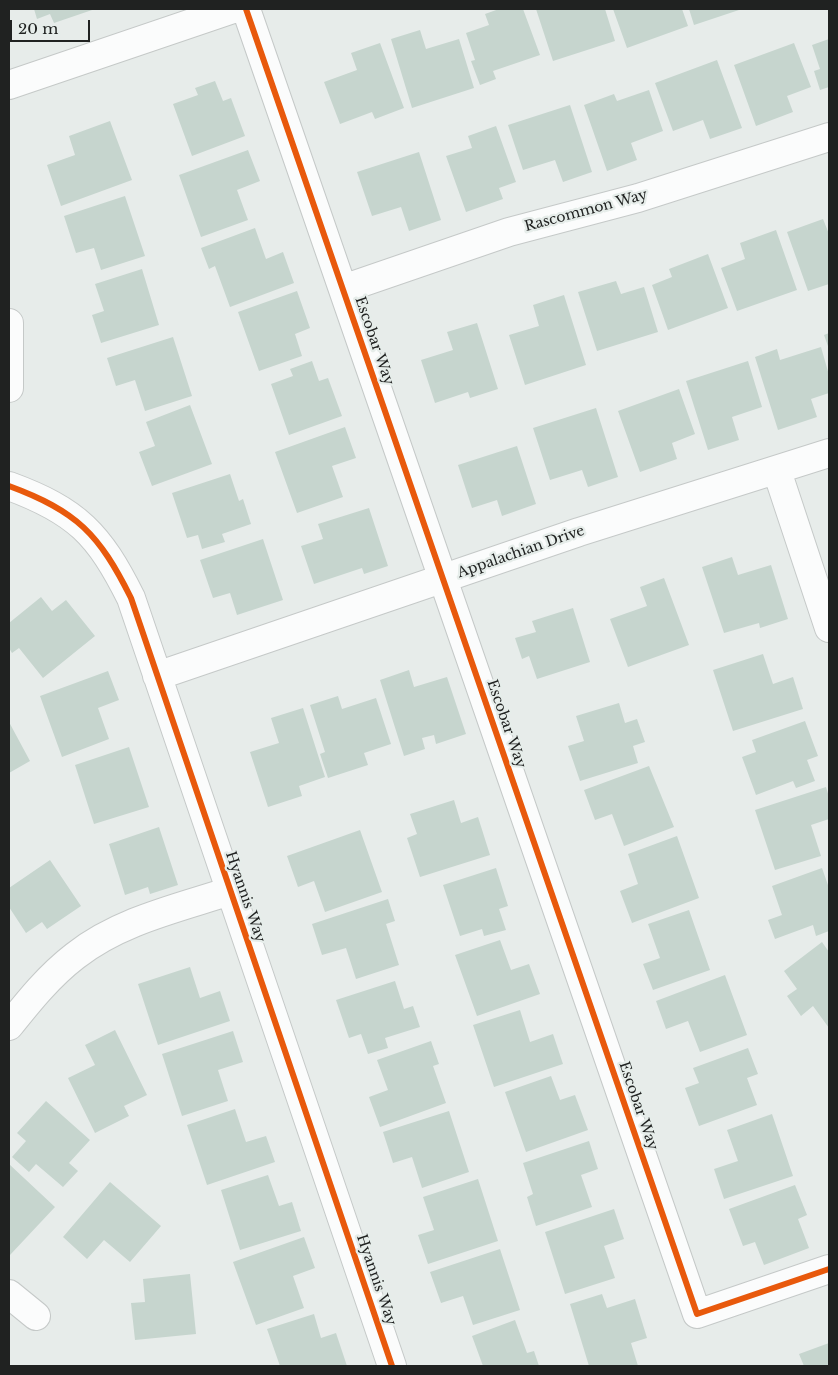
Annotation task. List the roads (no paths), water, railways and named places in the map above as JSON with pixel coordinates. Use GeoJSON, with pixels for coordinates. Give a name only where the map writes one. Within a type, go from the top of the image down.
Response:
{"type":"FeatureCollection","features":[{"type":"Feature","properties":{"kind":"street"},"geometry":{"type":"LineString","coordinates":[[9,85],[233,9]]}},
{"type":"Feature","properties":{"kind":"street","name":"Escobar Way"},"geometry":{"type":"LineString","coordinates":[[246,9],[696,1314],[829,1269]]}},
{"type":"Feature","properties":{"kind":"street","name":"Rascommon Way"},"geometry":{"type":"LineString","coordinates":[[343,289],[509,232],[638,198],[829,137]]}},
{"type":"Feature","properties":{"kind":"street"},"geometry":{"type":"LineString","coordinates":[[9,323],[9,388]]}},
{"type":"Feature","properties":{"kind":"street","name":"Appalachian Drive"},"geometry":{"type":"LineString","coordinates":[[157,676],[579,532],[829,453]]}},
{"type":"Feature","properties":{"kind":"street"},"geometry":{"type":"LineString","coordinates":[[777,471],[829,628]]}},
{"type":"Feature","properties":{"kind":"street","name":"Hyannis Way"},"geometry":{"type":"LineString","coordinates":[[9,486],[52,504],[75,520],[100,544],[112,560],[131,598],[392,1366]]}},
{"type":"Feature","properties":{"kind":"street"},"geometry":{"type":"LineString","coordinates":[[9,1026],[42,985],[74,956],[93,944],[132,924],[230,891]]}},
{"type":"Feature","properties":{"kind":"street"},"geometry":{"type":"LineString","coordinates":[[9,1294],[36,1316]]}}]}
